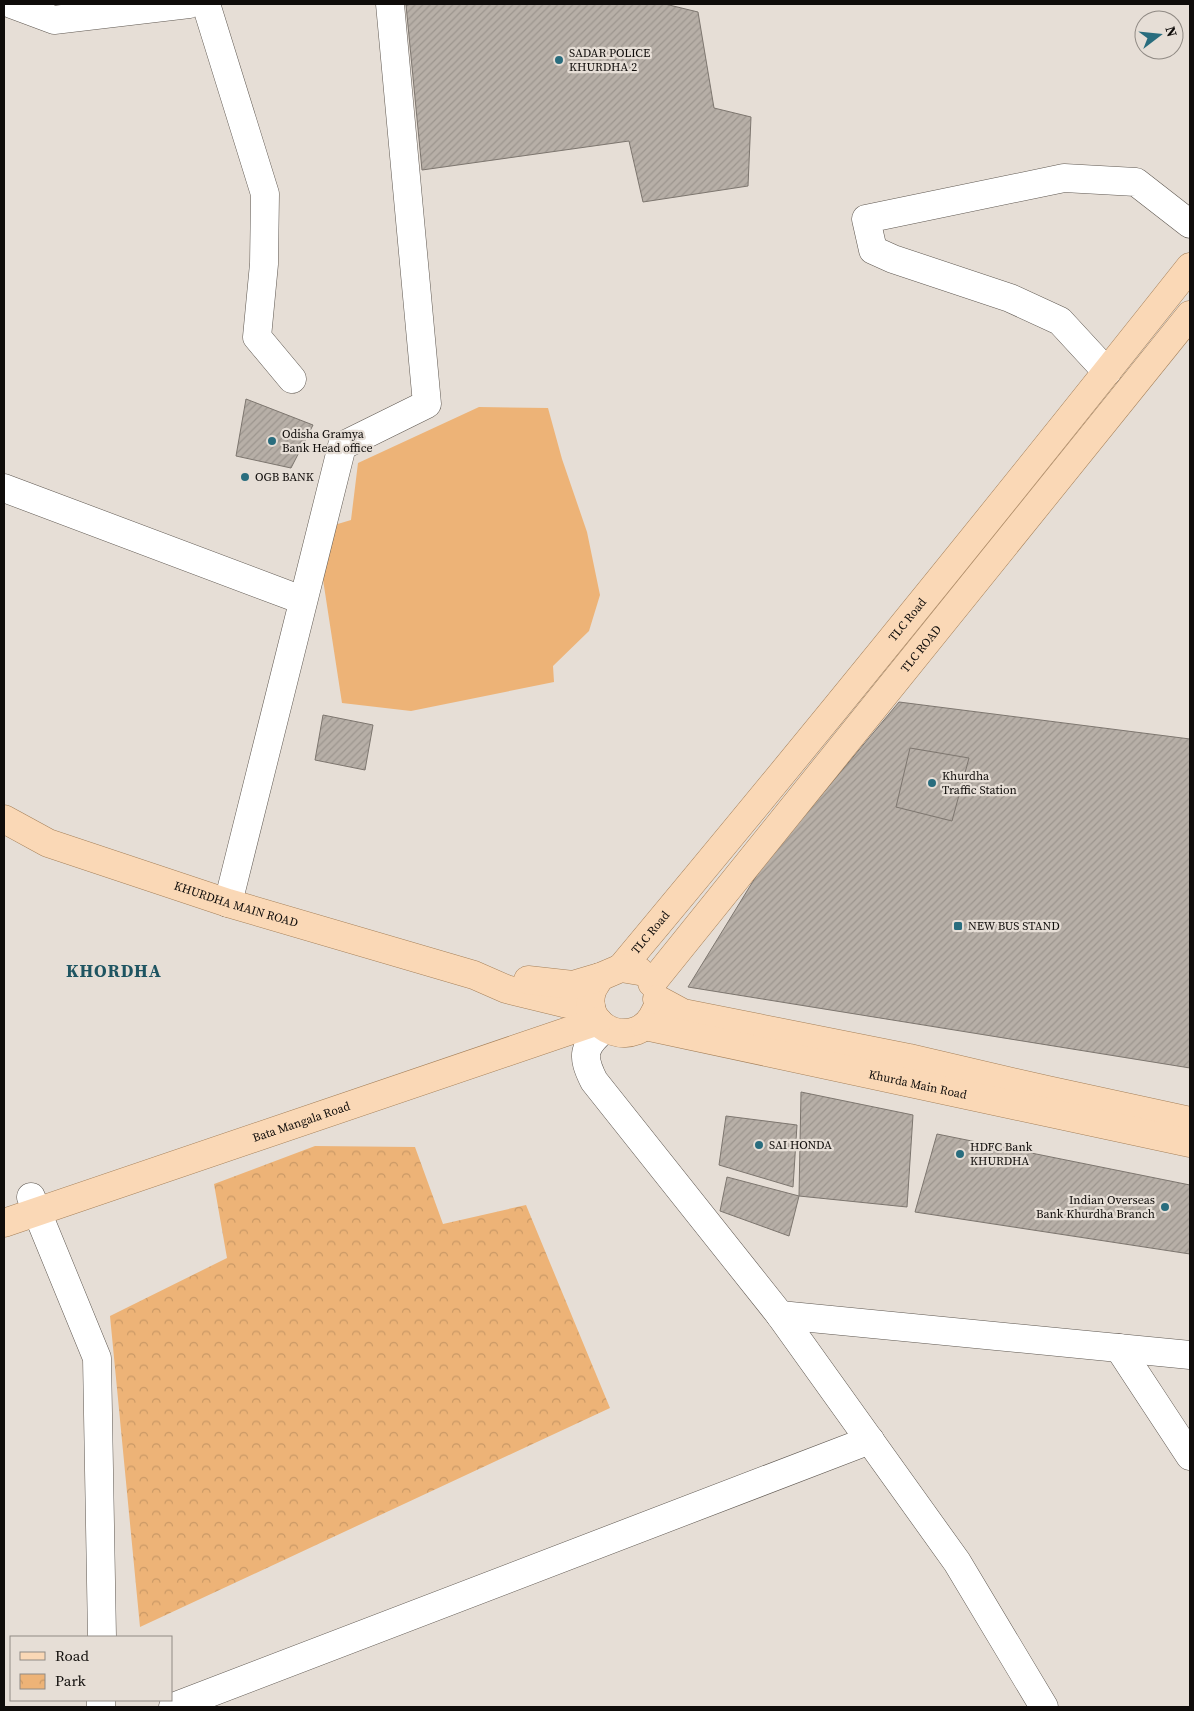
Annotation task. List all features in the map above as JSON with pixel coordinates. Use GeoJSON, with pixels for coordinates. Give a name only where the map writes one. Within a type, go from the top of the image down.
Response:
{"type":"FeatureCollection","features":[{"type":"Feature","properties":{"kind":"main road","name":"TLC Road"},"geometry":{"type":"LineString","coordinates":[[611,972],[768,792],[934,588],[1190,267]]}},
{"type":"Feature","properties":{"kind":"main road","name":"TLC ROAD"},"geometry":{"type":"LineString","coordinates":[[655,991],[1190,315]]}},
{"type":"Feature","properties":{"kind":"main road","name":"KHURDHA MAIN ROAD"},"geometry":{"type":"LineString","coordinates":[[4,819],[48,843],[228,903],[474,975]]}},
{"type":"Feature","properties":{"kind":"main road"},"geometry":{"type":"LineString","coordinates":[[4,833],[48,843]]}},
{"type":"Feature","properties":{"kind":"main road"},"geometry":{"type":"LineString","coordinates":[[474,975],[573,984],[611,972],[638,971],[655,991],[683,1013],[910,1058],[1190,1121]]}},
{"type":"Feature","properties":{"kind":"main road"},"geometry":{"type":"LineString","coordinates":[[597,1016],[592,990],[611,972]]}},
{"type":"Feature","properties":{"kind":"main road"},"geometry":{"type":"LineString","coordinates":[[474,975],[506,990],[568,1004],[597,1016],[618,1033],[632,1033],[645,1026],[654,1014],[655,991]]}},
{"type":"Feature","properties":{"kind":"main road","name":"Bata Mangala Road"},"geometry":{"type":"LineString","coordinates":[[4,1223],[34,1204],[597,1016]]}},
{"type":"Feature","properties":{"kind":"main road","name":"Khurda Main Road"},"geometry":{"type":"LineString","coordinates":[[645,1026],[1190,1143]]}},
{"type":"Feature","properties":{"kind":"main road","name":"Bata Mangala Road"},"geometry":{"type":"LineString","coordinates":[[4,1205],[34,1204]]}},
{"type":"Feature","properties":{"kind":"street"},"geometry":{"type":"LineString","coordinates":[[11,4],[54,20],[189,4]]}},
{"type":"Feature","properties":{"kind":"street"},"geometry":{"type":"LineString","coordinates":[[206,4],[265,194],[264,264],[257,337],[292,379]]}},
{"type":"Feature","properties":{"kind":"street"},"geometry":{"type":"LineString","coordinates":[[228,903],[302,600],[342,446],[427,404],[390,4]]}},
{"type":"Feature","properties":{"kind":"street"},"geometry":{"type":"LineString","coordinates":[[1107,372],[1060,321],[1010,298],[893,259],[873,250],[866,219],[1064,178],[1136,182],[1190,224]]}},
{"type":"Feature","properties":{"kind":"street"},"geometry":{"type":"LineString","coordinates":[[4,488],[302,600]]}},
{"type":"Feature","properties":{"kind":"street"},"geometry":{"type":"LineString","coordinates":[[597,1016],[591,1040],[585,1054],[588,1069],[594,1081],[780,1315],[870,1440],[957,1562],[1043,1707]]}},
{"type":"Feature","properties":{"kind":"street"},"geometry":{"type":"LineString","coordinates":[[34,1204],[97,1358],[102,1636]]}},
{"type":"Feature","properties":{"kind":"street"},"geometry":{"type":"LineString","coordinates":[[780,1315],[1190,1355]]}},
{"type":"Feature","properties":{"kind":"street"},"geometry":{"type":"LineString","coordinates":[[1119,1348],[1190,1456]]}},
{"type":"Feature","properties":{"kind":"street"},"geometry":{"type":"LineString","coordinates":[[173,1707],[870,1440]]}},
{"type":"Feature","properties":{"kind":"green space"},"geometry":{"type":"Polygon","coordinates":[[[479,407],[548,408],[562,459],[587,532],[600,595],[589,631],[553,666],[554,682],[411,711],[342,703],[322,573],[321,529],[351,520],[358,463],[479,407]]]}},
{"type":"Feature","properties":{"kind":"green space"},"geometry":{"type":"Polygon","coordinates":[[[315,1146],[415,1147],[443,1224],[526,1205],[610,1408],[140,1627],[110,1316],[227,1258],[214,1184],[315,1146]]]}},
{"type":"Feature","properties":{"kind":"building","name":"SADAR POLICE KHURDHA 2"},"geometry":{"type":"Polygon","coordinates":[[[665,4],[698,12],[714,108],[751,117],[748,186],[643,202],[629,141],[422,170],[406,5],[665,4]]]}},
{"type":"Feature","properties":{"kind":"building","name":"Odisha Gramya Bank Head office"},"geometry":{"type":"Polygon","coordinates":[[[246,399],[313,425],[291,468],[236,456],[246,399]]]}},
{"type":"Feature","properties":{"kind":"building","name":"NEW BUS STAND"},"geometry":{"type":"Polygon","coordinates":[[[899,702],[1190,739],[1190,1068],[688,987],[763,865],[899,702]]]}},
{"type":"Feature","properties":{"kind":"building"},"geometry":{"type":"Polygon","coordinates":[[[323,715],[373,725],[365,770],[315,760],[323,715]]]}},
{"type":"Feature","properties":{"kind":"building","name":"Khurdha Traffic Station"},"geometry":{"type":"Polygon","coordinates":[[[910,748],[969,758],[952,821],[896,807],[910,748]]]}},
{"type":"Feature","properties":{"kind":"building"},"geometry":{"type":"Polygon","coordinates":[[[801,1092],[913,1115],[907,1207],[799,1196],[801,1092]]]}},
{"type":"Feature","properties":{"kind":"building","name":"SAI HONDA"},"geometry":{"type":"Polygon","coordinates":[[[726,1116],[797,1125],[793,1187],[719,1165],[726,1116]]]}},
{"type":"Feature","properties":{"kind":"building"},"geometry":{"type":"Polygon","coordinates":[[[937,1134],[1190,1185],[1190,1254],[915,1212],[937,1134]]]}},
{"type":"Feature","properties":{"kind":"building"},"geometry":{"type":"Polygon","coordinates":[[[727,1177],[799,1196],[789,1236],[720,1211],[727,1177]]]}},
{"type":"Feature","properties":{"kind":"place","name":"SADAR POLICE KHURDHA 2"},"geometry":{"type":"Point","coordinates":[559,60]}},
{"type":"Feature","properties":{"kind":"place","name":"Odisha Gramya Bank Head office"},"geometry":{"type":"Point","coordinates":[272,441]}},
{"type":"Feature","properties":{"kind":"place","name":"OGB BANK"},"geometry":{"type":"Point","coordinates":[245,477]}},
{"type":"Feature","properties":{"kind":"place","name":"Khurdha Traffic Station"},"geometry":{"type":"Point","coordinates":[932,783]}},
{"type":"Feature","properties":{"kind":"place","name":"NEW BUS STAND"},"geometry":{"type":"Point","coordinates":[958,926]}},
{"type":"Feature","properties":{"kind":"place","name":"SAI HONDA"},"geometry":{"type":"Point","coordinates":[759,1145]}},
{"type":"Feature","properties":{"kind":"place","name":"HDFC Bank KHURDHA"},"geometry":{"type":"Point","coordinates":[960,1154]}},
{"type":"Feature","properties":{"kind":"place","name":"Indian Overseas Bank Khurdha Branch"},"geometry":{"type":"Point","coordinates":[1165,1207]}},
{"type":"Feature","properties":{"kind":"district","name":"KHORDHA"},"geometry":{"type":"Point","coordinates":[114,970]}}]}
